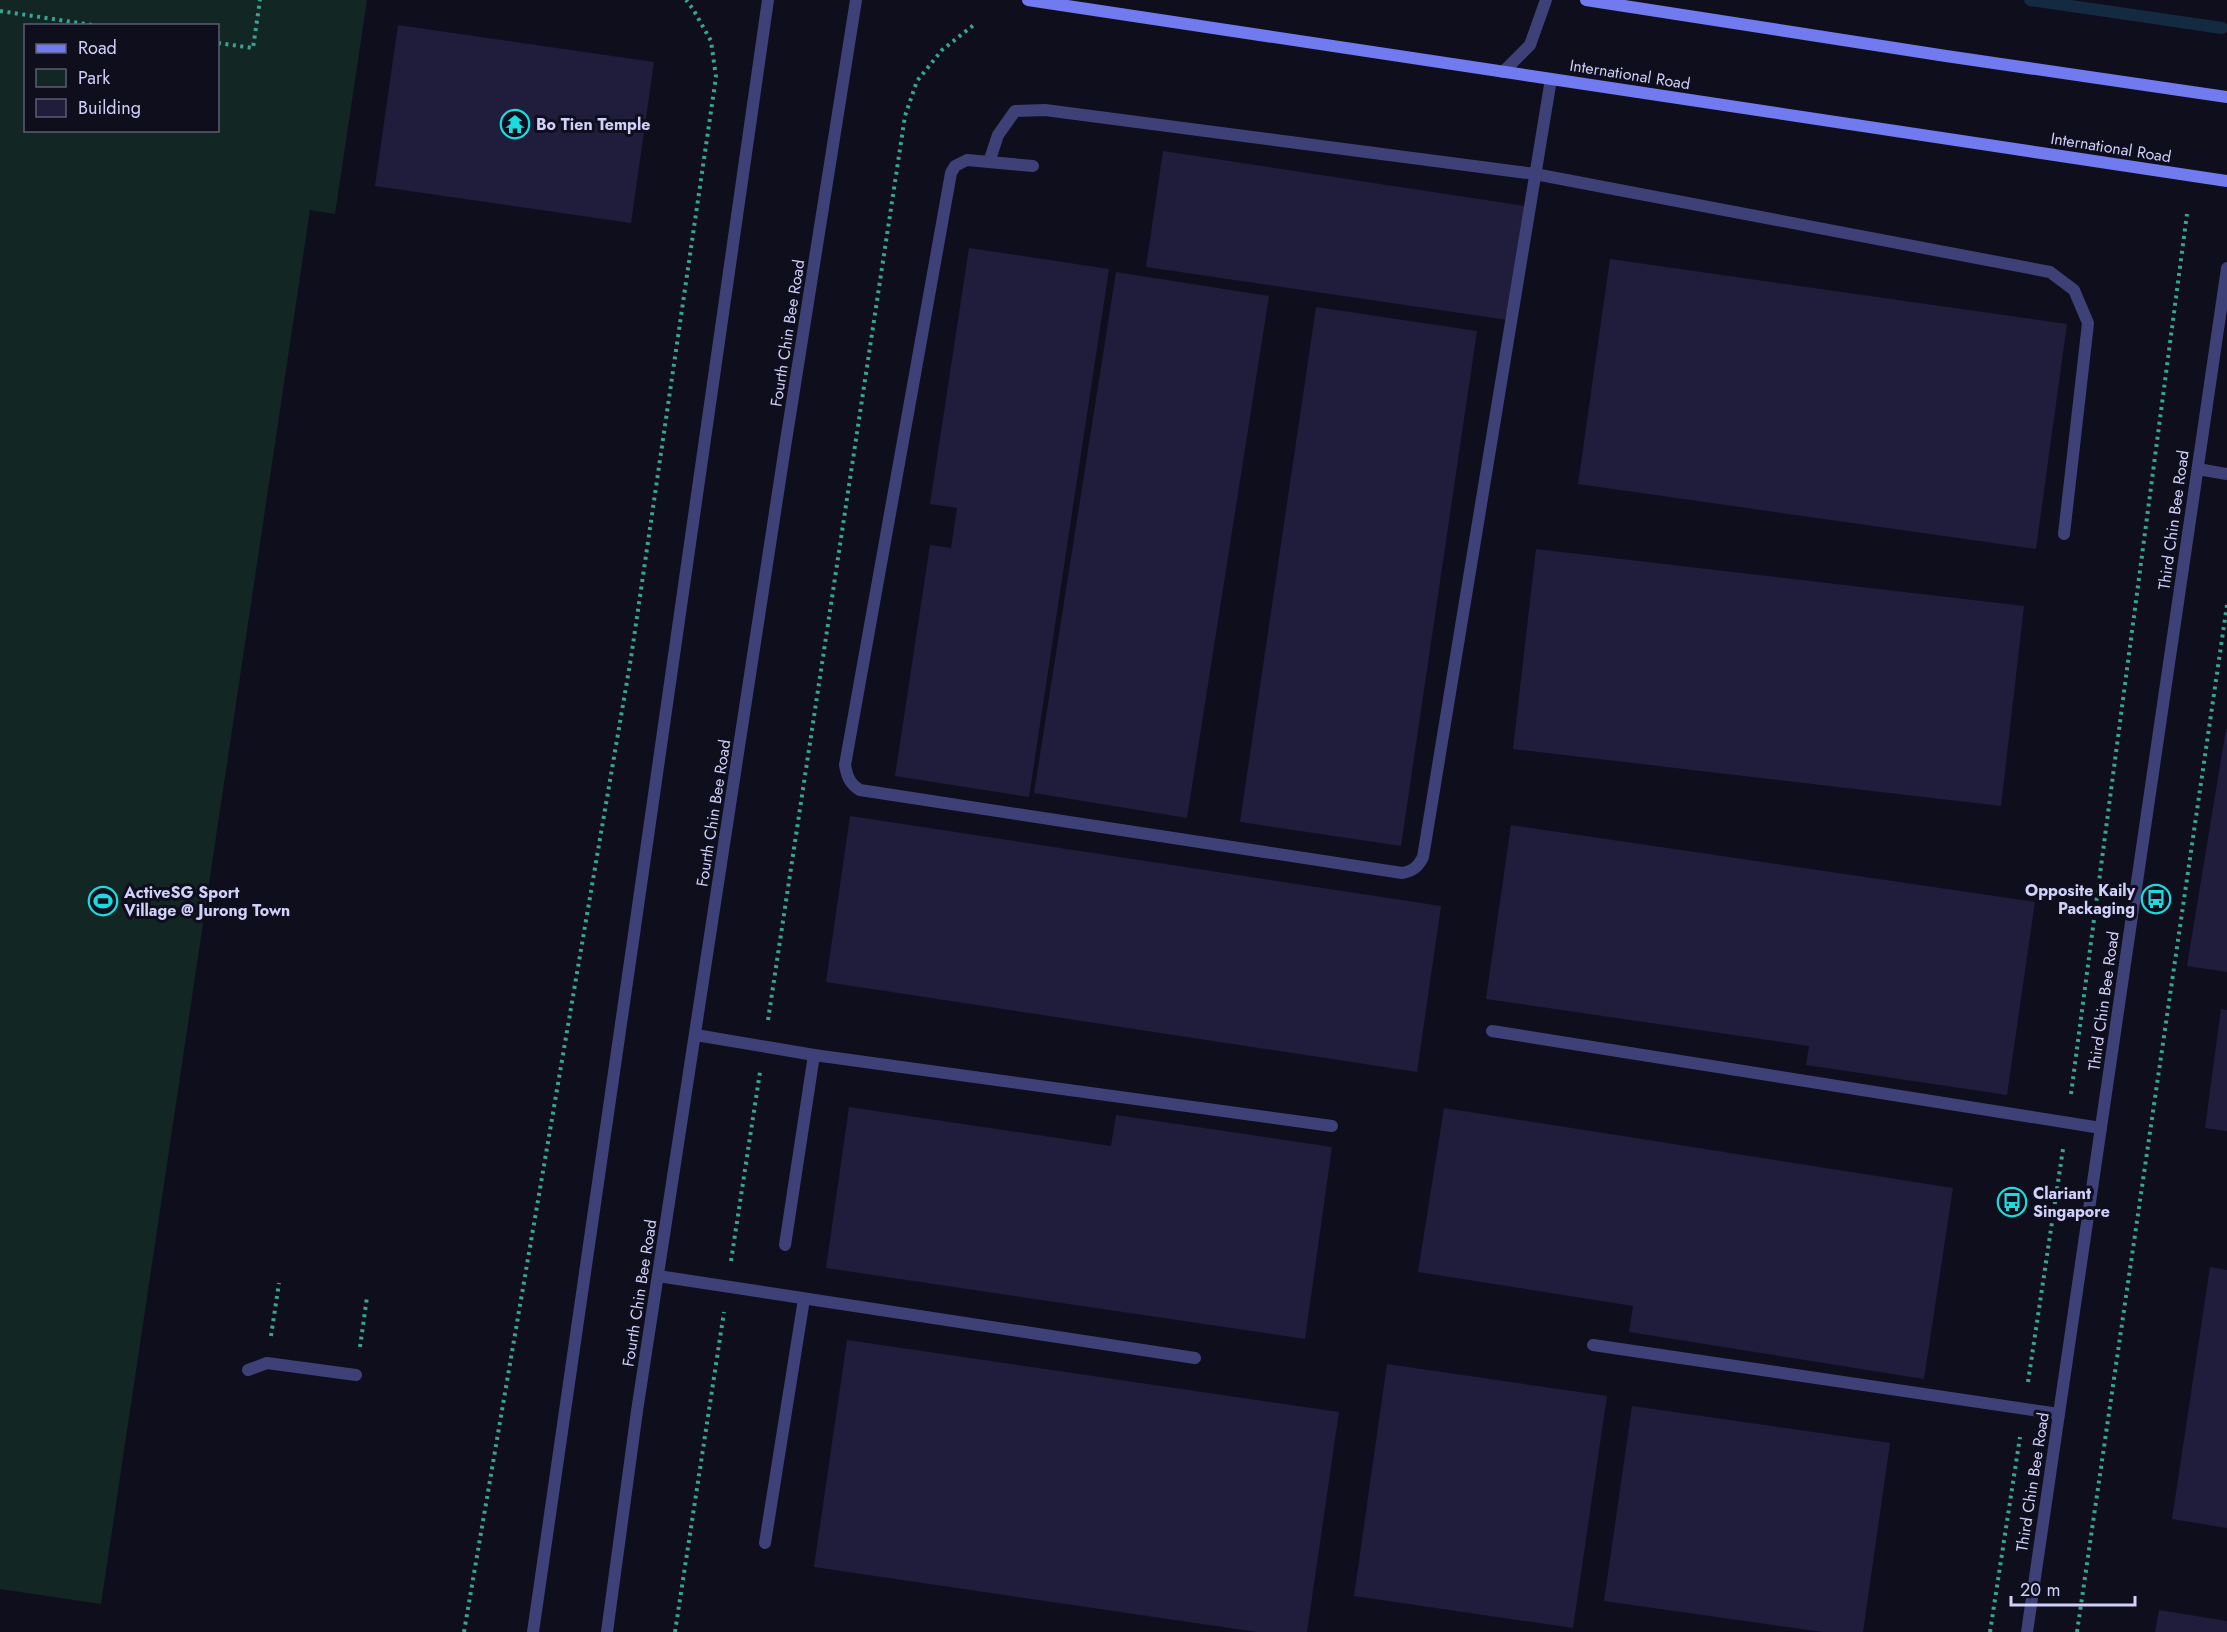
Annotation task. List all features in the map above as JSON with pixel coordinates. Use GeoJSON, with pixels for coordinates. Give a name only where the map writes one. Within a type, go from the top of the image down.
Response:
{"type":"FeatureCollection","features":[{"type":"Feature","properties":{"kind":"main road","name":"International Road"},"geometry":{"type":"LineString","coordinates":[[1028,0],[2227,181]]}},
{"type":"Feature","properties":{"kind":"main road"},"geometry":{"type":"LineString","coordinates":[[1586,0],[2227,97]]}},
{"type":"Feature","properties":{"kind":"street"},"geometry":{"type":"LineString","coordinates":[[533,1632],[634,927],[675,664],[768,0]]}},
{"type":"Feature","properties":{"kind":"street","name":"Fourth Chin Bee Road"},"geometry":{"type":"LineString","coordinates":[[607,1632],[658,1276],[856,0]]}},
{"type":"Feature","properties":{"kind":"street"},"geometry":{"type":"LineString","coordinates":[[1503,72],[1530,45],[1546,0]]}},
{"type":"Feature","properties":{"kind":"street"},"geometry":{"type":"LineString","coordinates":[[1033,165],[967,160],[955,166],[949,182],[845,765],[847,778],[853,786],[861,790],[1402,873],[1418,867],[1423,857],[1551,79]]}},
{"type":"Feature","properties":{"kind":"street"},"geometry":{"type":"LineString","coordinates":[[989,162],[998,135],[1015,111],[1045,110],[1535,174],[2050,272],[2074,290],[2088,323],[2064,534]]}},
{"type":"Feature","properties":{"kind":"street","name":"Third Chin Bee Road"},"geometry":{"type":"LineString","coordinates":[[2027,1632],[2227,268]]}},
{"type":"Feature","properties":{"kind":"street"},"geometry":{"type":"LineString","coordinates":[[2198,469],[2227,474]]}},
{"type":"Feature","properties":{"kind":"street"},"geometry":{"type":"LineString","coordinates":[[1492,1031],[2101,1128]]}},
{"type":"Feature","properties":{"kind":"street"},"geometry":{"type":"LineString","coordinates":[[696,1035],[814,1055],[1332,1126]]}},
{"type":"Feature","properties":{"kind":"street"},"geometry":{"type":"LineString","coordinates":[[785,1245],[814,1055]]}},
{"type":"Feature","properties":{"kind":"street"},"geometry":{"type":"LineString","coordinates":[[658,1276],[1195,1358]]}},
{"type":"Feature","properties":{"kind":"street"},"geometry":{"type":"LineString","coordinates":[[765,1543],[804,1299]]}},
{"type":"Feature","properties":{"kind":"street"},"geometry":{"type":"LineString","coordinates":[[1593,1345],[2059,1414]]}},
{"type":"Feature","properties":{"kind":"street"},"geometry":{"type":"LineString","coordinates":[[248,1370],[267,1364],[356,1375]]}},
{"type":"Feature","properties":{"kind":"path"},"geometry":{"type":"LineString","coordinates":[[219,43],[253,48],[260,0]]}},
{"type":"Feature","properties":{"kind":"path"},"geometry":{"type":"LineString","coordinates":[[464,1632],[631,658],[716,77],[711,41],[686,0]]}},
{"type":"Feature","properties":{"kind":"path"},"geometry":{"type":"LineString","coordinates":[[0,11],[86,24]]}},
{"type":"Feature","properties":{"kind":"path"},"geometry":{"type":"LineString","coordinates":[[675,1632],[905,116],[917,81],[942,50],[975,24]]}},
{"type":"Feature","properties":{"kind":"path"},"geometry":{"type":"LineString","coordinates":[[1990,1632],[2068,1122],[2187,214]]}},
{"type":"Feature","properties":{"kind":"path"},"geometry":{"type":"LineString","coordinates":[[2077,1632],[2227,605]]}},
{"type":"Feature","properties":{"kind":"path"},"geometry":{"type":"LineString","coordinates":[[267,1364],[279,1283]]}},
{"type":"Feature","properties":{"kind":"path"},"geometry":{"type":"LineString","coordinates":[[356,1375],[367,1297]]}},
{"type":"Feature","properties":{"kind":"green space","name":"ActiveSG Sport Village @ Jurong Town"},"geometry":{"type":"Polygon","coordinates":[[[0,0],[367,0],[335,214],[310,210],[101,1604],[0,1589],[0,0]]]}},
{"type":"Feature","properties":{"kind":"building","name":"Bo Tien Temple"},"geometry":{"type":"Polygon","coordinates":[[[398,25],[654,62],[631,223],[375,186],[398,25]]]}},
{"type":"Feature","properties":{"kind":"building"},"geometry":{"type":"Polygon","coordinates":[[[1163,151],[1525,206],[1508,320],[1146,267],[1163,151]]]}},
{"type":"Feature","properties":{"kind":"building"},"geometry":{"type":"Polygon","coordinates":[[[969,248],[1109,269],[1029,797],[895,776],[930,545],[951,548],[957,508],[930,504],[969,248]]]}},
{"type":"Feature","properties":{"kind":"building"},"geometry":{"type":"Polygon","coordinates":[[[1610,259],[2067,324],[2036,549],[1578,484],[1610,259]]]}},
{"type":"Feature","properties":{"kind":"building"},"geometry":{"type":"Polygon","coordinates":[[[1116,272],[1269,296],[1187,818],[1034,793],[1116,272]]]}},
{"type":"Feature","properties":{"kind":"building"},"geometry":{"type":"Polygon","coordinates":[[[1316,307],[1477,331],[1401,846],[1240,822],[1316,307]]]}},
{"type":"Feature","properties":{"kind":"building"},"geometry":{"type":"Polygon","coordinates":[[[1536,549],[2024,606],[2001,806],[1513,749],[1536,549]]]}},
{"type":"Feature","properties":{"kind":"building"},"geometry":{"type":"Polygon","coordinates":[[[2227,729],[2227,972],[2187,966],[2227,729]]]}},
{"type":"Feature","properties":{"kind":"building"},"geometry":{"type":"Polygon","coordinates":[[[850,816],[1441,906],[1417,1072],[826,982],[850,816]]]}},
{"type":"Feature","properties":{"kind":"building"},"geometry":{"type":"Polygon","coordinates":[[[1511,825],[2035,902],[2007,1095],[1806,1065],[1809,1046],[1486,999],[1511,825]]]}},
{"type":"Feature","properties":{"kind":"building"},"geometry":{"type":"Polygon","coordinates":[[[2221,1009],[2227,1010],[2227,1131],[2205,1128],[2221,1009]]]}},
{"type":"Feature","properties":{"kind":"building"},"geometry":{"type":"Polygon","coordinates":[[[849,1107],[1111,1146],[1116,1115],[1332,1147],[1305,1339],[826,1268],[849,1107]]]}},
{"type":"Feature","properties":{"kind":"building"},"geometry":{"type":"Polygon","coordinates":[[[1444,1108],[1953,1188],[1924,1379],[1629,1332],[1633,1306],[1418,1272],[1444,1108]]]}},
{"type":"Feature","properties":{"kind":"building"},"geometry":{"type":"Polygon","coordinates":[[[2210,1267],[2227,1270],[2227,1528],[2172,1519],[2210,1267]]]}},
{"type":"Feature","properties":{"kind":"building"},"geometry":{"type":"Polygon","coordinates":[[[847,1340],[1339,1412],[1307,1632],[1257,1632],[814,1567],[847,1340]]]}},
{"type":"Feature","properties":{"kind":"building"},"geometry":{"type":"Polygon","coordinates":[[[1387,1364],[1607,1396],[1573,1628],[1354,1596],[1387,1364]]]}},
{"type":"Feature","properties":{"kind":"building"},"geometry":{"type":"Polygon","coordinates":[[[1632,1406],[1890,1443],[1863,1632],[1823,1632],[1604,1601],[1632,1406]]]}},
{"type":"Feature","properties":{"kind":"building"},"geometry":{"type":"Polygon","coordinates":[[[2159,1610],[2227,1621],[2227,1632],[2155,1632],[2159,1610]]]}},
{"type":"Feature","properties":{"kind":"waterway"},"geometry":{"type":"LineString","coordinates":[[2030,0],[2222,28]]}},
{"type":"Feature","properties":{"kind":"place","name":"Bo Tien Temple"},"geometry":{"type":"Point","coordinates":[515,124]}},
{"type":"Feature","properties":{"kind":"place","name":"Opposite Kaily Packaging"},"geometry":{"type":"Point","coordinates":[2156,899]}},
{"type":"Feature","properties":{"kind":"place","name":"ActiveSG Sport Village @ Jurong Town"},"geometry":{"type":"Point","coordinates":[103,901]}},
{"type":"Feature","properties":{"kind":"place","name":"Clariant Singapore"},"geometry":{"type":"Point","coordinates":[2012,1202]}}]}
